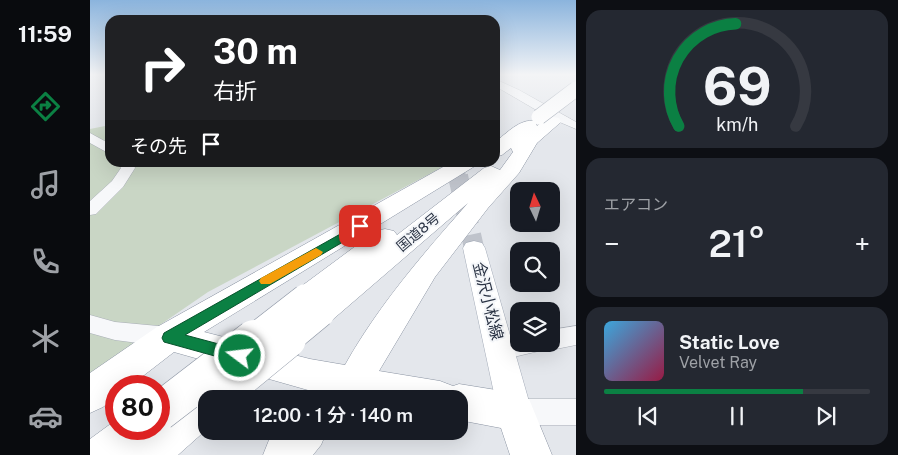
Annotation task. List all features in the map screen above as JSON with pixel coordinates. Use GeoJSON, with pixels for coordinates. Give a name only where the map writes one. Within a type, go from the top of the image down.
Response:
{"type":"FeatureCollection","features":[{"type":"Feature","properties":{"kind":"highway","name":"国道8号"},"geometry":{"type":"LineString","coordinates":[[500,149],[548,126],[571,95]]}},
{"type":"Feature","properties":{"kind":"highway","name":"国道8号"},"geometry":{"type":"LineString","coordinates":[[500,163],[576,103]]}},
{"type":"Feature","properties":{"kind":"highway"},"geometry":{"type":"LineString","coordinates":[[500,145],[548,126]]}},
{"type":"Feature","properties":{"kind":"highway"},"geometry":{"type":"LineString","coordinates":[[347,390],[425,270],[480,203],[548,126]]}},
{"type":"Feature","properties":{"kind":"highway"},"geometry":{"type":"LineString","coordinates":[[90,395],[169,338],[460,167]]}},
{"type":"Feature","properties":{"kind":"highway","name":"国道8号"},"geometry":{"type":"LineString","coordinates":[[223,390],[313,305],[474,167]]}},
{"type":"Feature","properties":{"kind":"highway","name":"国道8号"},"geometry":{"type":"LineString","coordinates":[[170,419],[313,305],[494,167]]}},
{"type":"Feature","properties":{"kind":"highway"},"geometry":{"type":"LineString","coordinates":[[169,338],[310,375],[344,390]]}},
{"type":"Feature","properties":{"kind":"highway"},"geometry":{"type":"LineString","coordinates":[[468,404],[515,412],[530,455]]}},
{"type":"Feature","properties":{"kind":"highway","name":"国道8号"},"geometry":{"type":"LineString","coordinates":[[170,425],[198,409]]}},
{"type":"Feature","properties":{"kind":"highway","name":"国道8号"},"geometry":{"type":"LineString","coordinates":[[103,455],[139,440]]}},
{"type":"Feature","properties":{"kind":"highway"},"geometry":{"type":"LineString","coordinates":[[284,455],[298,440]]}},
{"type":"Feature","properties":{"kind":"main road","name":"金沢小松線"},"geometry":{"type":"LineString","coordinates":[[474,248],[515,412]]}},
{"type":"Feature","properties":{"kind":"street"},"geometry":{"type":"LineString","coordinates":[[521,95],[539,109],[548,126],[576,114]]}},
{"type":"Feature","properties":{"kind":"street"},"geometry":{"type":"LineString","coordinates":[[90,137],[105,147]]}},
{"type":"Feature","properties":{"kind":"street"},"geometry":{"type":"LineString","coordinates":[[90,210],[118,184],[128,167]]}},
{"type":"Feature","properties":{"kind":"street"},"geometry":{"type":"LineString","coordinates":[[90,324],[115,331],[169,338]]}},
{"type":"Feature","properties":{"kind":"street"},"geometry":{"type":"LineString","coordinates":[[560,338],[576,335]]}},
{"type":"Feature","properties":{"kind":"street"},"geometry":{"type":"LineString","coordinates":[[500,350],[510,348]]}},
{"type":"Feature","properties":{"kind":"street"},"geometry":{"type":"LineString","coordinates":[[515,412],[576,412]]}},
{"type":"Feature","properties":{"kind":"green space"},"geometry":{"type":"Polygon","coordinates":[[[105,126],[105,167],[442,167],[208,292],[90,373],[90,129],[105,126]]]}},
{"type":"Feature","properties":{"kind":"tunnel"},"geometry":{"type":"LineString","coordinates":[[456,167],[458,177]]}},
{"type":"Feature","properties":{"kind":"tunnel"},"geometry":{"type":"LineString","coordinates":[[458,176],[474,248]]}},
{"type":"Feature","properties":{"kind":"slow traffic"},"geometry":{"type":"LineString","coordinates":[[265,281],[316,252]]}},
{"type":"Feature","properties":{"kind":"route"},"geometry":{"type":"LineString","coordinates":[[240,356],[169,338],[234,298],[360,226]]}}]}
